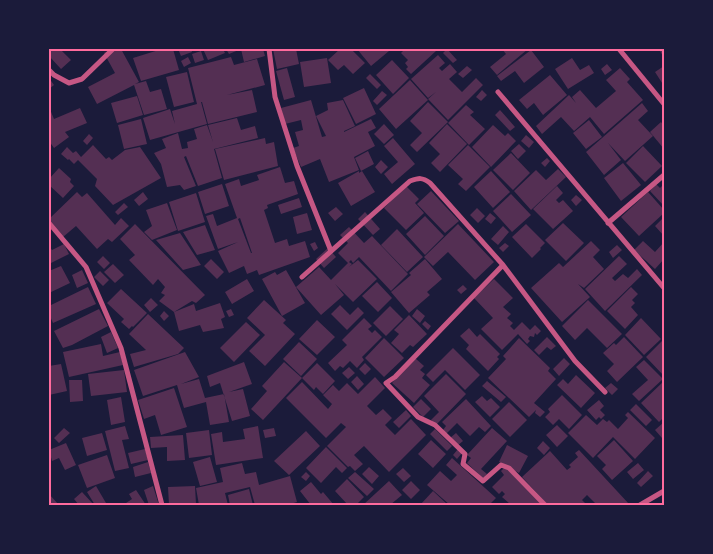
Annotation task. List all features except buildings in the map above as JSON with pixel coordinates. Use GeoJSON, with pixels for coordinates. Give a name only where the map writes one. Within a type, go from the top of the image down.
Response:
{"type":"FeatureCollection","features":[{"type":"Feature","properties":{"kind":"street"},"geometry":{"type":"LineString","coordinates":[[49,70],[69,83],[82,79],[113,49]]}},
{"type":"Feature","properties":{"kind":"street"},"geometry":{"type":"LineString","coordinates":[[269,49],[275,97],[297,166],[330,251]]}},
{"type":"Feature","properties":{"kind":"street"},"geometry":{"type":"LineString","coordinates":[[619,49],[664,104]]}},
{"type":"Feature","properties":{"kind":"street"},"geometry":{"type":"LineString","coordinates":[[498,92],[664,288]]}},
{"type":"Feature","properties":{"kind":"street"},"geometry":{"type":"LineString","coordinates":[[608,223],[664,175]]}},
{"type":"Feature","properties":{"kind":"street"},"geometry":{"type":"LineString","coordinates":[[302,277],[410,181],[424,178],[502,265],[575,361],[605,392]]}},
{"type":"Feature","properties":{"kind":"street"},"geometry":{"type":"LineString","coordinates":[[49,223],[86,267],[121,348],[162,505]]}},
{"type":"Feature","properties":{"kind":"street"},"geometry":{"type":"LineString","coordinates":[[502,265],[395,376],[386,383],[418,418],[435,425],[465,454],[463,464],[483,481],[501,465],[509,468],[545,505]]}},
{"type":"Feature","properties":{"kind":"street"},"geometry":{"type":"LineString","coordinates":[[640,505],[664,492]]}}]}
